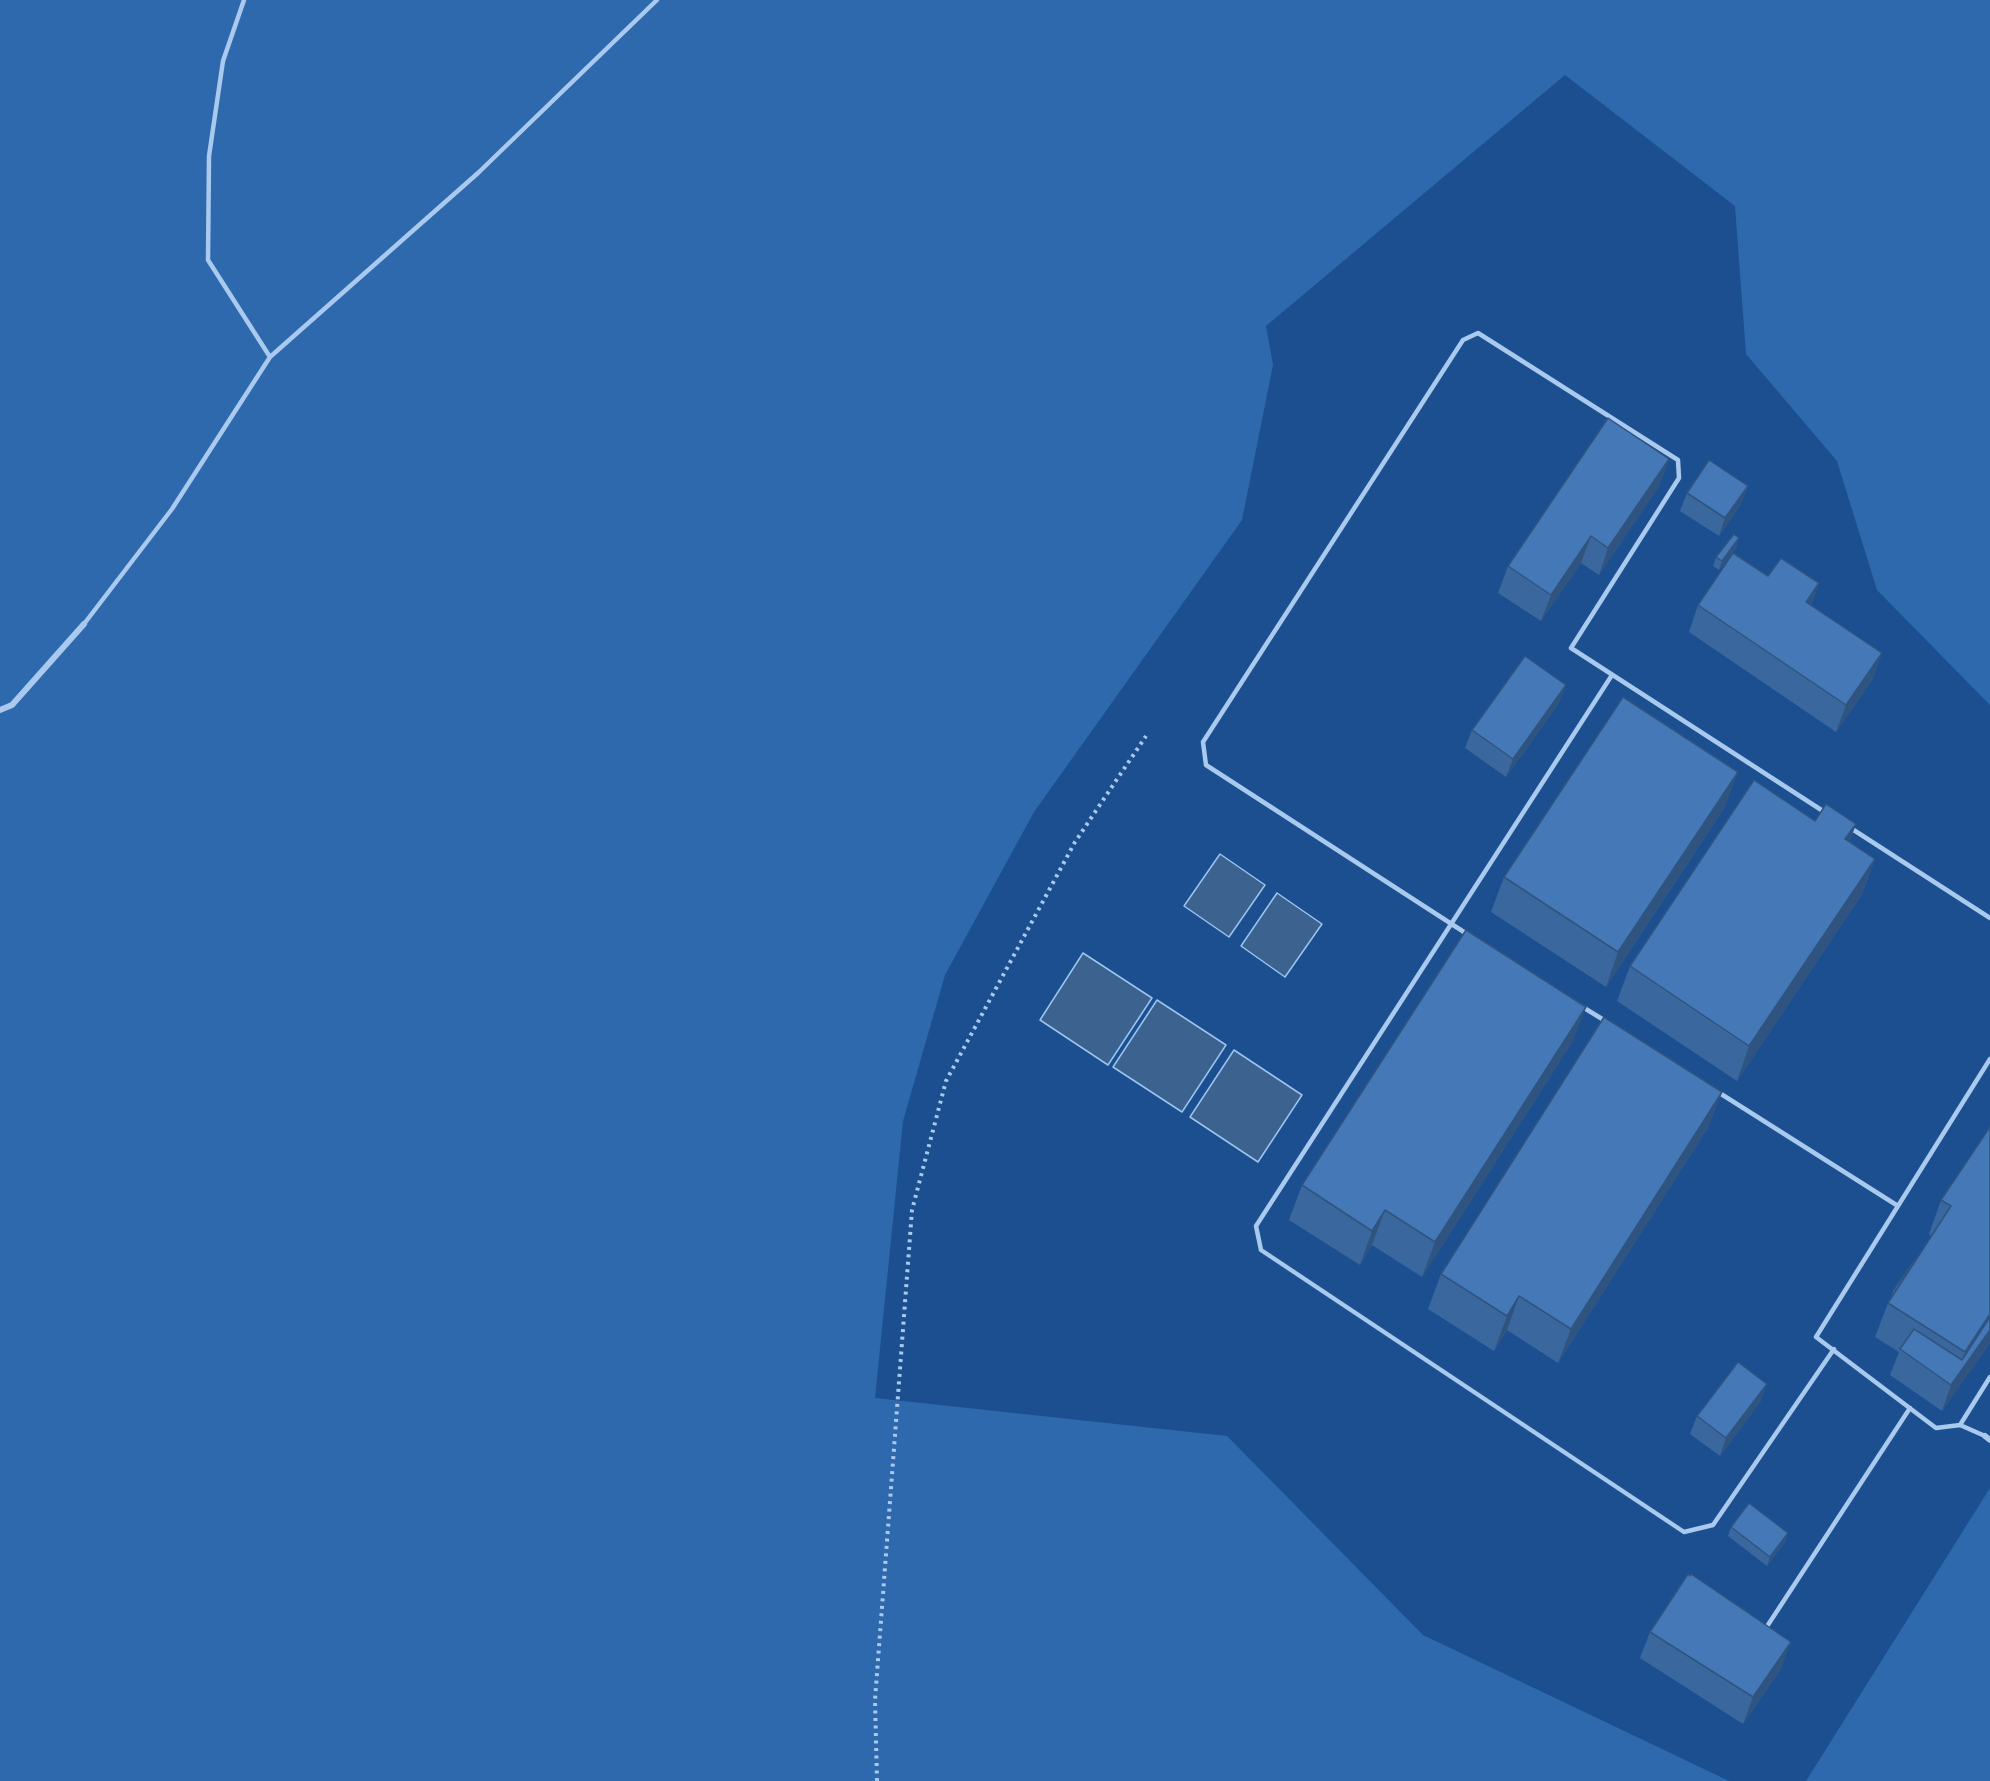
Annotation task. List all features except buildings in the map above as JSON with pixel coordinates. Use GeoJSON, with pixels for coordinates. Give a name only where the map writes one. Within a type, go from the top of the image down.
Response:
{"type":"FeatureCollection","features":[{"type":"Feature","properties":{"kind":"street"},"geometry":{"type":"LineString","coordinates":[[0,711],[12,705],[84,624]]}},
{"type":"Feature","properties":{"kind":"lane"},"geometry":{"type":"LineString","coordinates":[[244,0],[223,61],[209,156],[208,260],[270,357]]}},
{"type":"Feature","properties":{"kind":"lane"},"geometry":{"type":"LineString","coordinates":[[84,624],[172,510],[270,357],[478,173],[657,0]]}},
{"type":"Feature","properties":{"kind":"lane"},"geometry":{"type":"LineString","coordinates":[[1471,936],[1206,765],[1203,742],[1463,340],[1478,333],[1678,460],[1679,478],[1571,648],[1831,816]]}},
{"type":"Feature","properties":{"kind":"lane"},"geometry":{"type":"LineString","coordinates":[[1612,675],[1256,1226],[1261,1250],[1684,1532],[1713,1525],[1834,1350]]}},
{"type":"Feature","properties":{"kind":"lane"},"geometry":{"type":"LineString","coordinates":[[1841,822],[1990,918]]}},
{"type":"Feature","properties":{"kind":"lane"},"geometry":{"type":"LineString","coordinates":[[1580,1005],[1610,1024]]}},
{"type":"Feature","properties":{"kind":"lane"},"geometry":{"type":"LineString","coordinates":[[1988,1438],[1960,1425],[1936,1428],[1816,1336],[1990,1059]]}},
{"type":"Feature","properties":{"kind":"lane"},"geometry":{"type":"LineString","coordinates":[[1709,1087],[1898,1206]]}},
{"type":"Feature","properties":{"kind":"lane"},"geometry":{"type":"LineString","coordinates":[[1960,1425],[1990,1377]]}},
{"type":"Feature","properties":{"kind":"lane"},"geometry":{"type":"LineString","coordinates":[[1762,1634],[1910,1408]]}},
{"type":"Feature","properties":{"kind":"path"},"geometry":{"type":"LineString","coordinates":[[877,1781],[875,1700],[912,1210],[946,1081],[1075,842],[1146,736]]}},
{"type":"Feature","properties":{"kind":"shaded area"},"geometry":{"type":"Polygon","coordinates":[[[0,0],[1990,0],[1990,705],[1877,590],[1837,461],[1746,354],[1735,206],[1565,75],[1266,326],[1273,365],[1242,520],[1034,812],[945,975],[903,1121],[875,1398],[1227,1436],[1423,1635],[1729,1781],[0,1781],[0,0]]]}},
{"type":"Feature","properties":{"kind":"shaded area"},"geometry":{"type":"Polygon","coordinates":[[[1220,854],[1265,885],[1229,937],[1184,906],[1220,854]]]}},
{"type":"Feature","properties":{"kind":"shaded area"},"geometry":{"type":"Polygon","coordinates":[[[1277,893],[1322,924],[1285,977],[1241,946],[1277,893]]]}},
{"type":"Feature","properties":{"kind":"shaded area"},"geometry":{"type":"Polygon","coordinates":[[[1083,953],[1152,998],[1108,1065],[1040,1020],[1083,953]]]}},
{"type":"Feature","properties":{"kind":"shaded area"},"geometry":{"type":"Polygon","coordinates":[[[1157,1000],[1226,1045],[1182,1112],[1113,1067],[1157,1000]]]}},
{"type":"Feature","properties":{"kind":"shaded area"},"geometry":{"type":"Polygon","coordinates":[[[1234,1050],[1302,1095],[1258,1162],[1190,1117],[1234,1050]]]}},
{"type":"Feature","properties":{"kind":"shaded area"},"geometry":{"type":"Polygon","coordinates":[[[1990,1488],[1990,1781],[1806,1781],[1990,1488]]]}}]}
